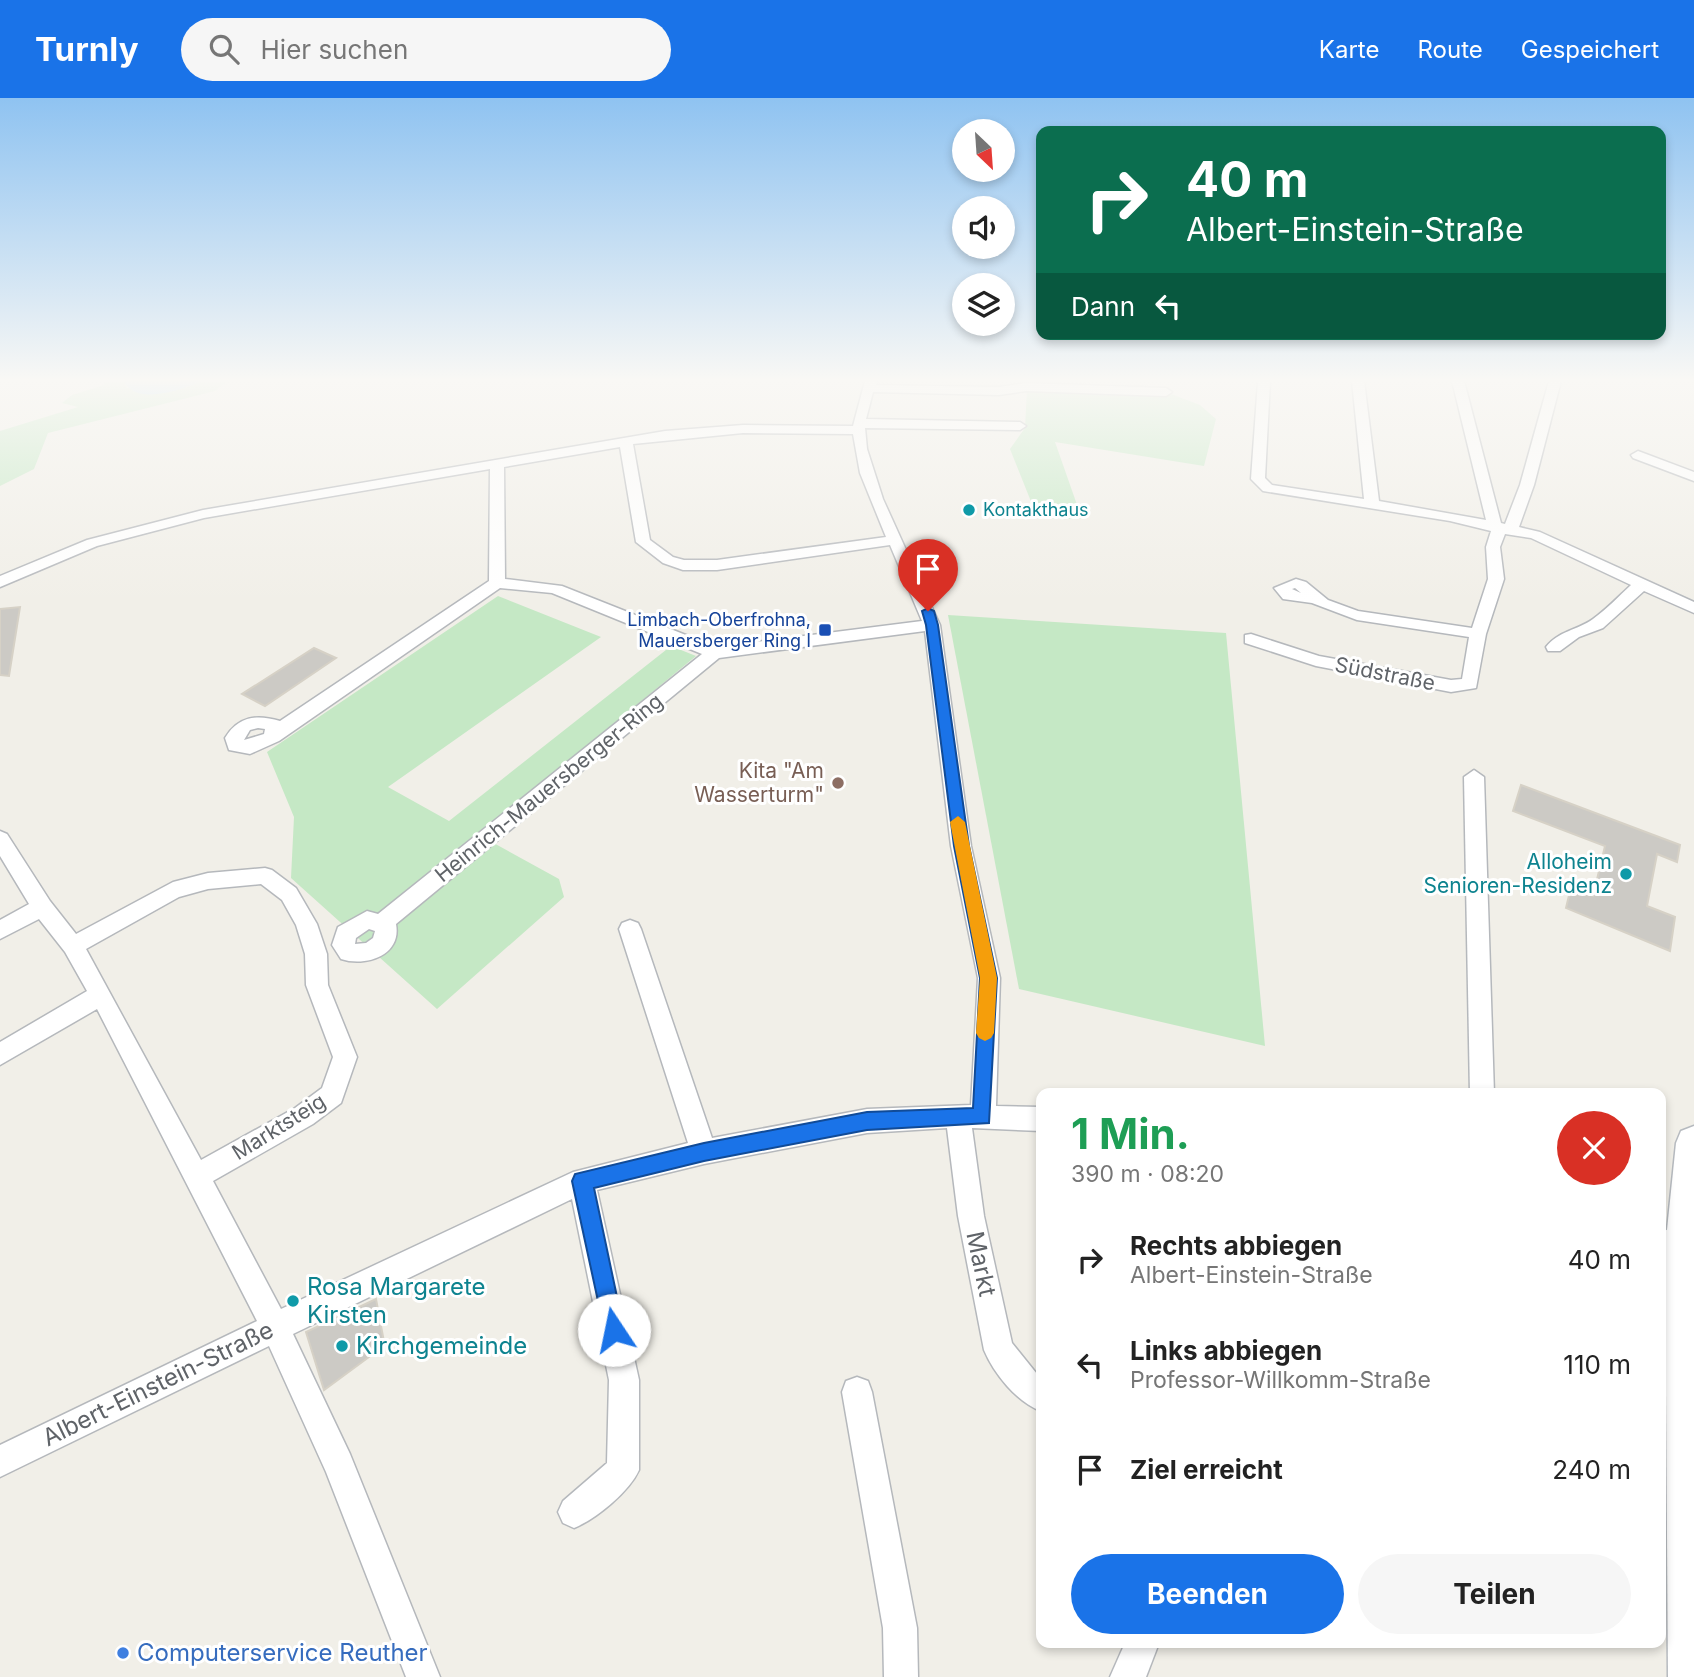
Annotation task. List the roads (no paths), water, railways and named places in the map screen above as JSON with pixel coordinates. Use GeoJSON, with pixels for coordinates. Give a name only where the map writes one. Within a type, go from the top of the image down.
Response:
{"type":"FeatureCollection","features":[{"type":"Feature","properties":{"kind":"main road"},"geometry":{"type":"LineString","coordinates":[[1693,1677],[1680,1248],[1694,1143]]}},
{"type":"Feature","properties":{"kind":"street"},"geometry":{"type":"LineString","coordinates":[[0,582],[92,543],[171,522],[545,455]]}},
{"type":"Feature","properties":{"kind":"street"},"geometry":{"type":"LineString","coordinates":[[628,455],[643,542],[668,560],[683,565],[717,565],[896,540]]}},
{"type":"Feature","properties":{"kind":"street","name":"Markt"},"geometry":{"type":"LineString","coordinates":[[861,455],[870,482],[923,598],[932,625],[961,846],[989,978],[970,1116],[971,1216],[999,1350],[1036,1393]]}},
{"type":"Feature","properties":{"kind":"street"},"geometry":{"type":"LineString","coordinates":[[1259,455],[1258,479],[1268,488],[1372,504],[1535,536],[1694,608]]}},
{"type":"Feature","properties":{"kind":"street"},"geometry":{"type":"LineString","coordinates":[[1366,455],[1372,504]]}},
{"type":"Feature","properties":{"kind":"street"},"geometry":{"type":"LineString","coordinates":[[1480,455],[1502,529]]}},
{"type":"Feature","properties":{"kind":"street"},"geometry":{"type":"LineString","coordinates":[[1502,529],[1527,485],[1535,455]]}},
{"type":"Feature","properties":{"kind":"street"},"geometry":{"type":"LineString","coordinates":[[1638,455],[1694,477]]}},
{"type":"Feature","properties":{"kind":"street"},"geometry":{"type":"LineString","coordinates":[[496,463],[497,583]]}},
{"type":"Feature","properties":{"kind":"street","name":"Südstraße"},"geometry":{"type":"LineString","coordinates":[[1251,639],[1316,661],[1451,686],[1470,684],[1478,634],[1496,579],[1493,547],[1502,529]]}},
{"type":"Feature","properties":{"kind":"street"},"geometry":{"type":"LineString","coordinates":[[275,733],[497,583],[530,584],[556,589],[715,653],[932,625]]}},
{"type":"Feature","properties":{"kind":"street"},"geometry":{"type":"LineString","coordinates":[[1554,647],[1573,633],[1597,624],[1642,584]]}},
{"type":"Feature","properties":{"kind":"street"},"geometry":{"type":"LineString","coordinates":[[1316,599],[1335,610],[1355,615],[1438,625],[1478,634]]}},
{"type":"Feature","properties":{"kind":"street","name":"Heinrich-Mauersberger-Ring"},"geometry":{"type":"LineString","coordinates":[[382,923],[715,653]]}},
{"type":"Feature","properties":{"kind":"street"},"geometry":{"type":"LineString","coordinates":[[1474,777],[1482,1088]]}},
{"type":"Feature","properties":{"kind":"street"},"geometry":{"type":"LineString","coordinates":[[0,839],[42,907],[73,946],[101,995],[275,1327],[339,1465],[423,1677]]}},
{"type":"Feature","properties":{"kind":"street","name":"Marktsteig"},"geometry":{"type":"LineString","coordinates":[[73,946],[173,890],[208,881],[265,876],[289,894],[306,924],[316,954],[317,985],[345,1057],[332,1095],[304,1116],[197,1176]]}},
{"type":"Feature","properties":{"kind":"street"},"geometry":{"type":"LineString","coordinates":[[0,930],[42,907]]}},
{"type":"Feature","properties":{"kind":"street"},"geometry":{"type":"LineString","coordinates":[[630,929],[704,1152]]}},
{"type":"Feature","properties":{"kind":"street"},"geometry":{"type":"LineString","coordinates":[[0,1055],[101,995]]}},
{"type":"Feature","properties":{"kind":"street","name":"Albert-Einstein-Straße"},"geometry":{"type":"LineString","coordinates":[[0,1461],[582,1181],[704,1152],[867,1121],[970,1116],[1036,1119]]}},
{"type":"Feature","properties":{"kind":"street"},"geometry":{"type":"LineString","coordinates":[[574,1512],[623,1470],[624,1380],[582,1181]]}},
{"type":"Feature","properties":{"kind":"street"},"geometry":{"type":"LineString","coordinates":[[857,1392],[900,1628],[901,1677]]}},
{"type":"Feature","properties":{"kind":"street"},"geometry":{"type":"LineString","coordinates":[[1128,1677],[1140,1648]]}},
{"type":"Feature","properties":{"kind":"place","name":"Kontakthaus"},"geometry":{"type":"Point","coordinates":[969,510]}},
{"type":"Feature","properties":{"kind":"place","name":"Limbach-Oberfrohna, Mauersberger Ring I"},"geometry":{"type":"Point","coordinates":[825,630]}},
{"type":"Feature","properties":{"kind":"place","name":"Kita \"Am Wasserturm\""},"geometry":{"type":"Point","coordinates":[838,783]}},
{"type":"Feature","properties":{"kind":"place","name":"Alloheim Senioren-Residenz"},"geometry":{"type":"Point","coordinates":[1626,874]}},
{"type":"Feature","properties":{"kind":"place","name":"Rosa Margarete Kirsten"},"geometry":{"type":"Point","coordinates":[293,1301]}},
{"type":"Feature","properties":{"kind":"place","name":"Kirchgemeinde"},"geometry":{"type":"Point","coordinates":[342,1346]}},
{"type":"Feature","properties":{"kind":"place","name":"Computerservice Reuther"},"geometry":{"type":"Point","coordinates":[123,1653]}}]}
